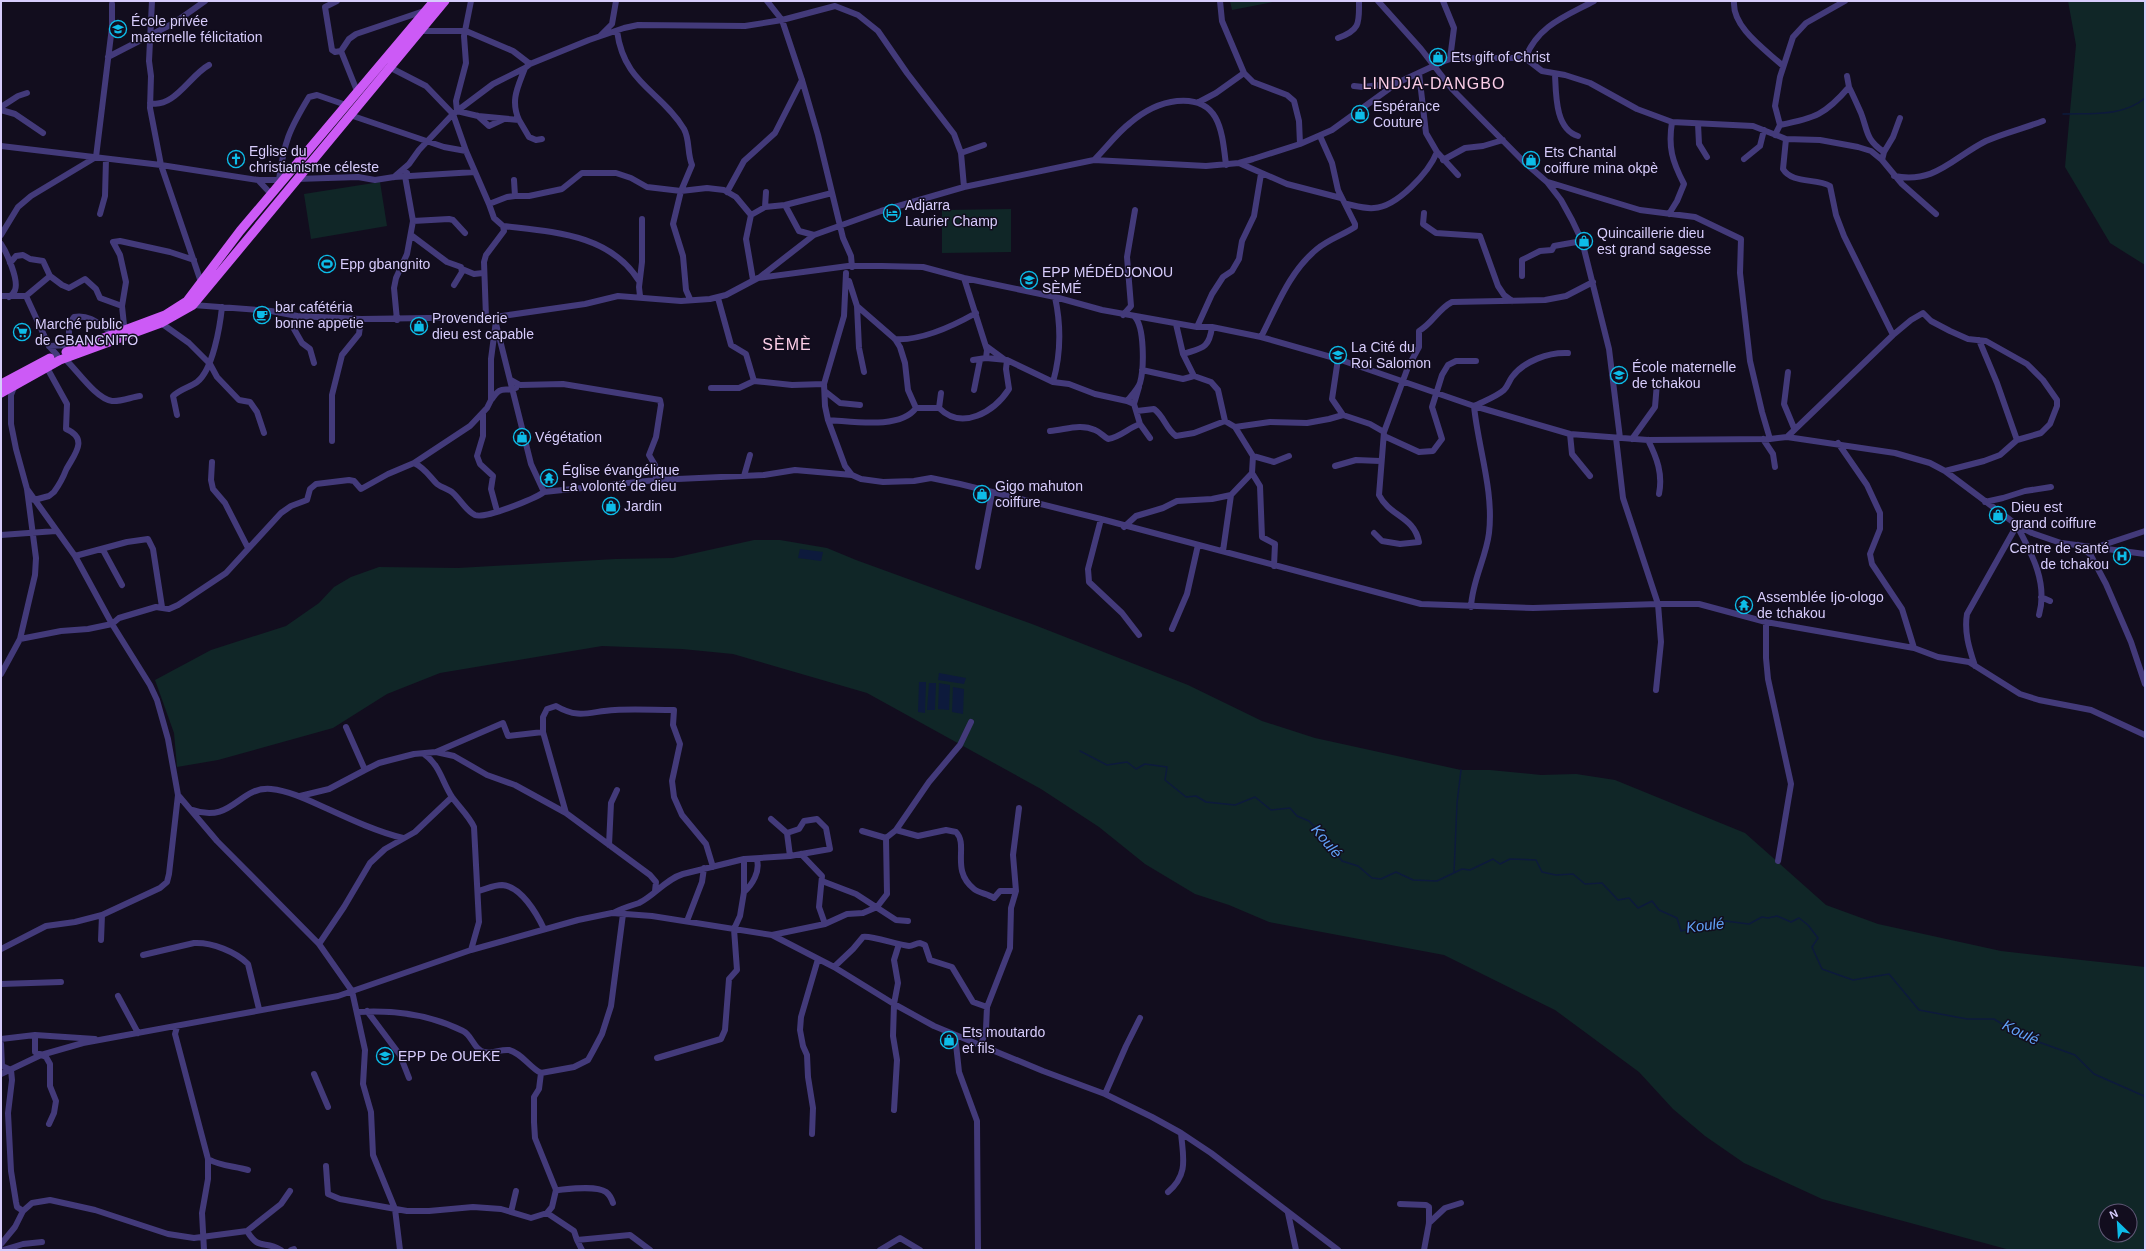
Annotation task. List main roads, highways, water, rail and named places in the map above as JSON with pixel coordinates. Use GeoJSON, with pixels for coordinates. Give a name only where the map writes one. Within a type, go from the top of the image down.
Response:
{"type":"FeatureCollection","features":[{"type":"Feature","properties":{"kind":"main road"},"geometry":{"type":"LineString","coordinates":[[1,393],[46,366],[71,347],[114,334],[165,315],[187,300],[281,180],[434,1]]}},
{"type":"Feature","properties":{"kind":"main road"},"geometry":{"type":"LineString","coordinates":[[1,384],[31,367],[162,324],[193,305],[228,266],[297,179],[445,1]]}},
{"type":"Feature","properties":{"kind":"water"},"geometry":{"type":"Polygon","coordinates":[[[800,549],[823,552],[821,561],[798,558],[800,549]]]}},
{"type":"Feature","properties":{"kind":"water"},"geometry":{"type":"Polygon","coordinates":[[[939,673],[966,678],[964,684],[938,680],[939,673]]]}},
{"type":"Feature","properties":{"kind":"water"},"geometry":{"type":"Polygon","coordinates":[[[919,682],[926,682],[925,713],[918,712],[919,682]]]}},
{"type":"Feature","properties":{"kind":"water"},"geometry":{"type":"Polygon","coordinates":[[[929,683],[936,683],[935,710],[927,710],[929,683]]]}},
{"type":"Feature","properties":{"kind":"water"},"geometry":{"type":"Polygon","coordinates":[[[939,683],[950,685],[949,710],[938,709],[939,683]]]}},
{"type":"Feature","properties":{"kind":"water"},"geometry":{"type":"Polygon","coordinates":[[[953,687],[964,689],[963,714],[952,712],[953,687]]]}},
{"type":"Feature","properties":{"kind":"waterway"},"geometry":{"type":"LineString","coordinates":[[2063,114],[2095,114],[2117,111],[2136,104],[2145,98]]}},
{"type":"Feature","properties":{"kind":"waterway","name":"Koulé"},"geometry":{"type":"LineString","coordinates":[[1080,751],[1107,765],[1127,762],[1136,769],[1145,764],[1167,767],[1165,780],[1186,797],[1196,796],[1206,802],[1235,805],[1255,797],[1271,810],[1290,808],[1297,816],[1309,821],[1327,840],[1342,861],[1358,866],[1372,878],[1381,879],[1396,872],[1413,880],[1437,881],[1462,869],[1470,870],[1493,859],[1500,864],[1510,859],[1536,860],[1542,872],[1556,875],[1573,874],[1585,884],[1602,883],[1618,900],[1629,898],[1638,908],[1652,901],[1659,910],[1677,918],[1681,931],[1725,921],[1749,924],[1762,917],[1768,918],[1777,916],[1791,922],[1799,918],[1808,925],[1818,938],[1812,947],[1822,969],[1853,980],[1889,974],[1919,1010],[1967,1019],[1994,1019],[2022,1036],[2075,1055],[2094,1074],[2144,1096],[2145,1099]]}},
{"type":"Feature","properties":{"kind":"waterway"},"geometry":{"type":"LineString","coordinates":[[1454,873],[1457,803],[1461,770]]}},
{"type":"Feature","properties":{"kind":"place","name":"École privée maternelle félicitation"},"geometry":{"type":"Point","coordinates":[118,29]}},
{"type":"Feature","properties":{"kind":"place","name":"Ets gift of Christ"},"geometry":{"type":"Point","coordinates":[1438,57]}},
{"type":"Feature","properties":{"kind":"place","name":"Espérance Couture"},"geometry":{"type":"Point","coordinates":[1360,114]}},
{"type":"Feature","properties":{"kind":"place","name":"Eglise du christianisme céleste"},"geometry":{"type":"Point","coordinates":[236,159]}},
{"type":"Feature","properties":{"kind":"place","name":"Ets Chantal coiffure mina okpè"},"geometry":{"type":"Point","coordinates":[1531,160]}},
{"type":"Feature","properties":{"kind":"place","name":"Adjarra Laurier Champ"},"geometry":{"type":"Point","coordinates":[892,213]}},
{"type":"Feature","properties":{"kind":"place","name":"Quincaillerie dieu est grand sagesse"},"geometry":{"type":"Point","coordinates":[1584,241]}},
{"type":"Feature","properties":{"kind":"place","name":"Epp gbangnito"},"geometry":{"type":"Point","coordinates":[327,264]}},
{"type":"Feature","properties":{"kind":"place","name":"EPP MÉDÉDJONOU SÈMÉ"},"geometry":{"type":"Point","coordinates":[1029,280]}},
{"type":"Feature","properties":{"kind":"place","name":"bar cafétéria bonne appetie"},"geometry":{"type":"Point","coordinates":[262,315]}},
{"type":"Feature","properties":{"kind":"place","name":"Provenderie dieu est capable"},"geometry":{"type":"Point","coordinates":[419,326]}},
{"type":"Feature","properties":{"kind":"place","name":"Marché public de GBANGNITO"},"geometry":{"type":"Point","coordinates":[22,332]}},
{"type":"Feature","properties":{"kind":"place","name":"La Cité du Roi Salomon"},"geometry":{"type":"Point","coordinates":[1338,355]}},
{"type":"Feature","properties":{"kind":"place","name":"École maternelle de tchakou"},"geometry":{"type":"Point","coordinates":[1619,375]}},
{"type":"Feature","properties":{"kind":"place","name":"Végétation"},"geometry":{"type":"Point","coordinates":[522,437]}},
{"type":"Feature","properties":{"kind":"place","name":"Église évangélique La volonté de dieu"},"geometry":{"type":"Point","coordinates":[549,478]}},
{"type":"Feature","properties":{"kind":"place","name":"Gigo mahuton coiffure"},"geometry":{"type":"Point","coordinates":[982,494]}},
{"type":"Feature","properties":{"kind":"place","name":"Jardin"},"geometry":{"type":"Point","coordinates":[611,506]}},
{"type":"Feature","properties":{"kind":"place","name":"Dieu est grand coiffure"},"geometry":{"type":"Point","coordinates":[1998,515]}},
{"type":"Feature","properties":{"kind":"place","name":"Centre de santé de tchakou"},"geometry":{"type":"Point","coordinates":[2122,556]}},
{"type":"Feature","properties":{"kind":"place","name":"Assemblée Ijo-ologo de tchakou"},"geometry":{"type":"Point","coordinates":[1744,605]}},
{"type":"Feature","properties":{"kind":"place","name":"Ets moutardo et fils"},"geometry":{"type":"Point","coordinates":[949,1040]}},
{"type":"Feature","properties":{"kind":"place","name":"EPP De OUEKE"},"geometry":{"type":"Point","coordinates":[385,1056]}},
{"type":"Feature","properties":{"kind":"district","name":"LINDJA-DANGBO"},"geometry":{"type":"Point","coordinates":[1434,83]}},
{"type":"Feature","properties":{"kind":"district","name":"SÈMÈ"},"geometry":{"type":"Point","coordinates":[787,344]}}]}
